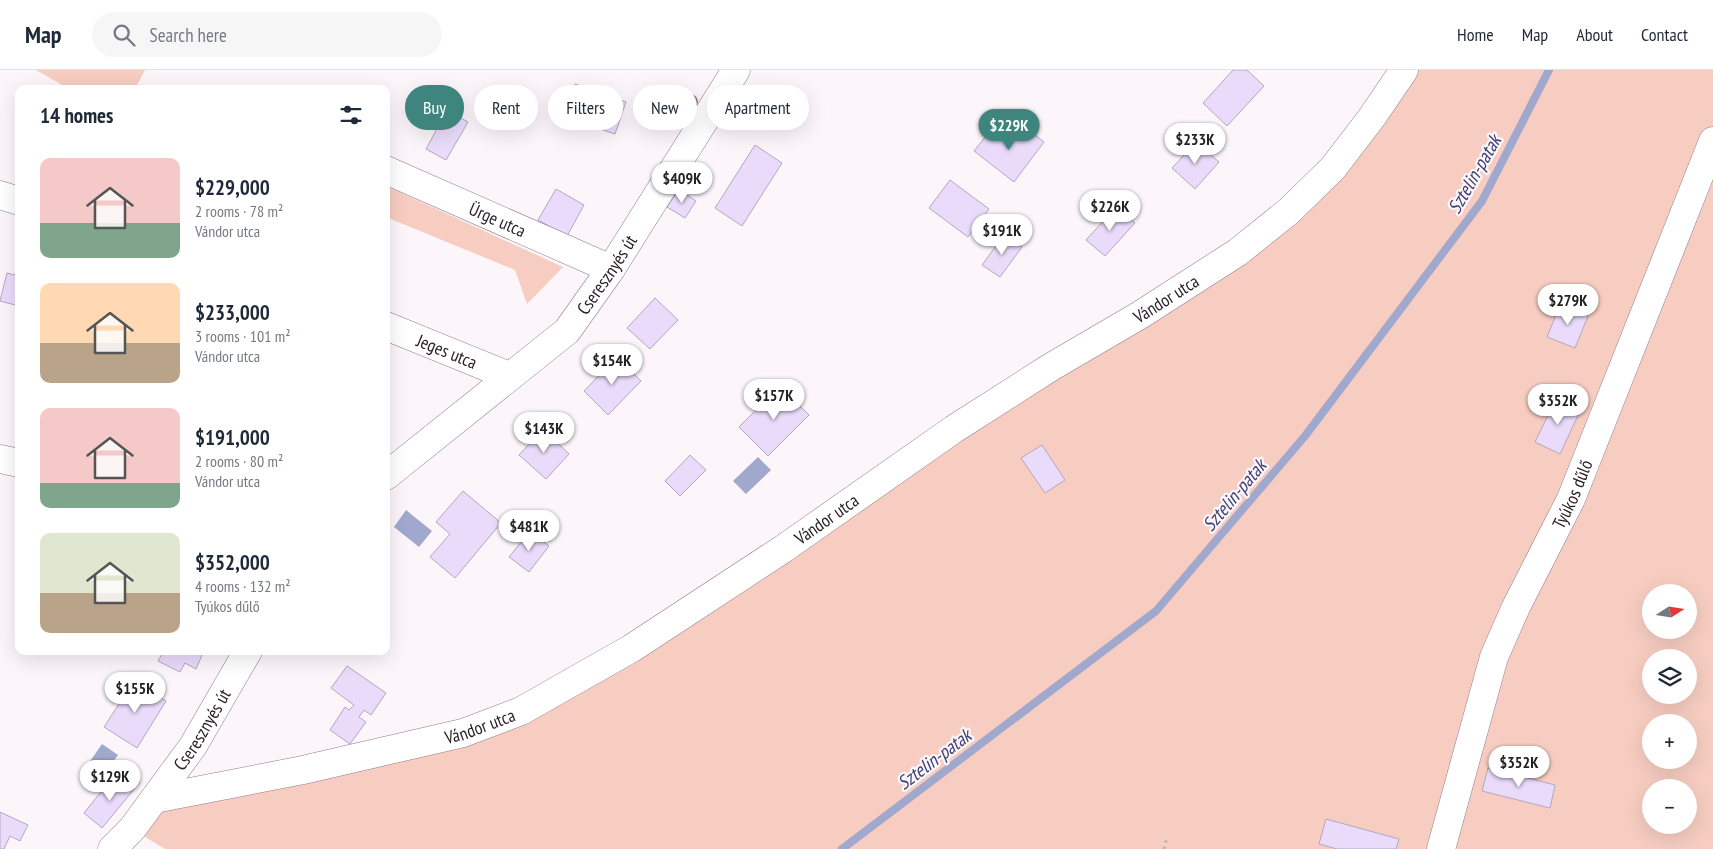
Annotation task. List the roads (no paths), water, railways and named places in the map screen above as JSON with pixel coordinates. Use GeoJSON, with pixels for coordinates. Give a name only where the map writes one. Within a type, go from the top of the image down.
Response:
{"type":"FeatureCollection","features":[{"type":"Feature","properties":{"kind":"street","name":"Cseresznyés út"},"geometry":{"type":"LineString","coordinates":[[390,473],[567,331],[610,269],[736,70]]}},
{"type":"Feature","properties":{"kind":"street","name":"Vándor utca"},"geometry":{"type":"LineString","coordinates":[[154,799],[312,768],[462,733],[521,710],[632,648],[783,548],[954,429],[1050,367],[1140,315],[1238,252],[1289,210],[1332,168],[1372,117],[1404,70]]}},
{"type":"Feature","properties":{"kind":"street","name":"Tyúkos dűlő"},"geometry":{"type":"LineString","coordinates":[[1441,849],[1494,657],[1516,607],[1571,499],[1713,141]]}},
{"type":"Feature","properties":{"kind":"street","name":"Ürge utca"},"geometry":{"type":"LineString","coordinates":[[390,172],[610,269]]}},
{"type":"Feature","properties":{"kind":"street"},"geometry":{"type":"LineString","coordinates":[[0,195],[15,200]]}},
{"type":"Feature","properties":{"kind":"street","name":"Jeges utca"},"geometry":{"type":"LineString","coordinates":[[390,328],[509,376]]}},
{"type":"Feature","properties":{"kind":"street"},"geometry":{"type":"LineString","coordinates":[[0,459],[15,462]]}},
{"type":"Feature","properties":{"kind":"street","name":"Cseresznyés út"},"geometry":{"type":"LineString","coordinates":[[112,849],[132,829],[193,746],[246,655]]}},
{"type":"Feature","properties":{"kind":"water"},"geometry":{"type":"Polygon","coordinates":[[[758,457],[771,470],[746,494],[733,481],[758,457]]]}},
{"type":"Feature","properties":{"kind":"water"},"geometry":{"type":"Polygon","coordinates":[[[406,510],[432,531],[419,547],[394,527],[406,510]]]}},
{"type":"Feature","properties":{"kind":"water"},"geometry":{"type":"Polygon","coordinates":[[[102,744],[118,755],[97,784],[82,773],[102,744]]]}},
{"type":"Feature","properties":{"kind":"waterway","name":"Sztelin-patak"},"geometry":{"type":"LineString","coordinates":[[842,849],[1156,611],[1305,436],[1482,201],[1549,70]]}}]}
